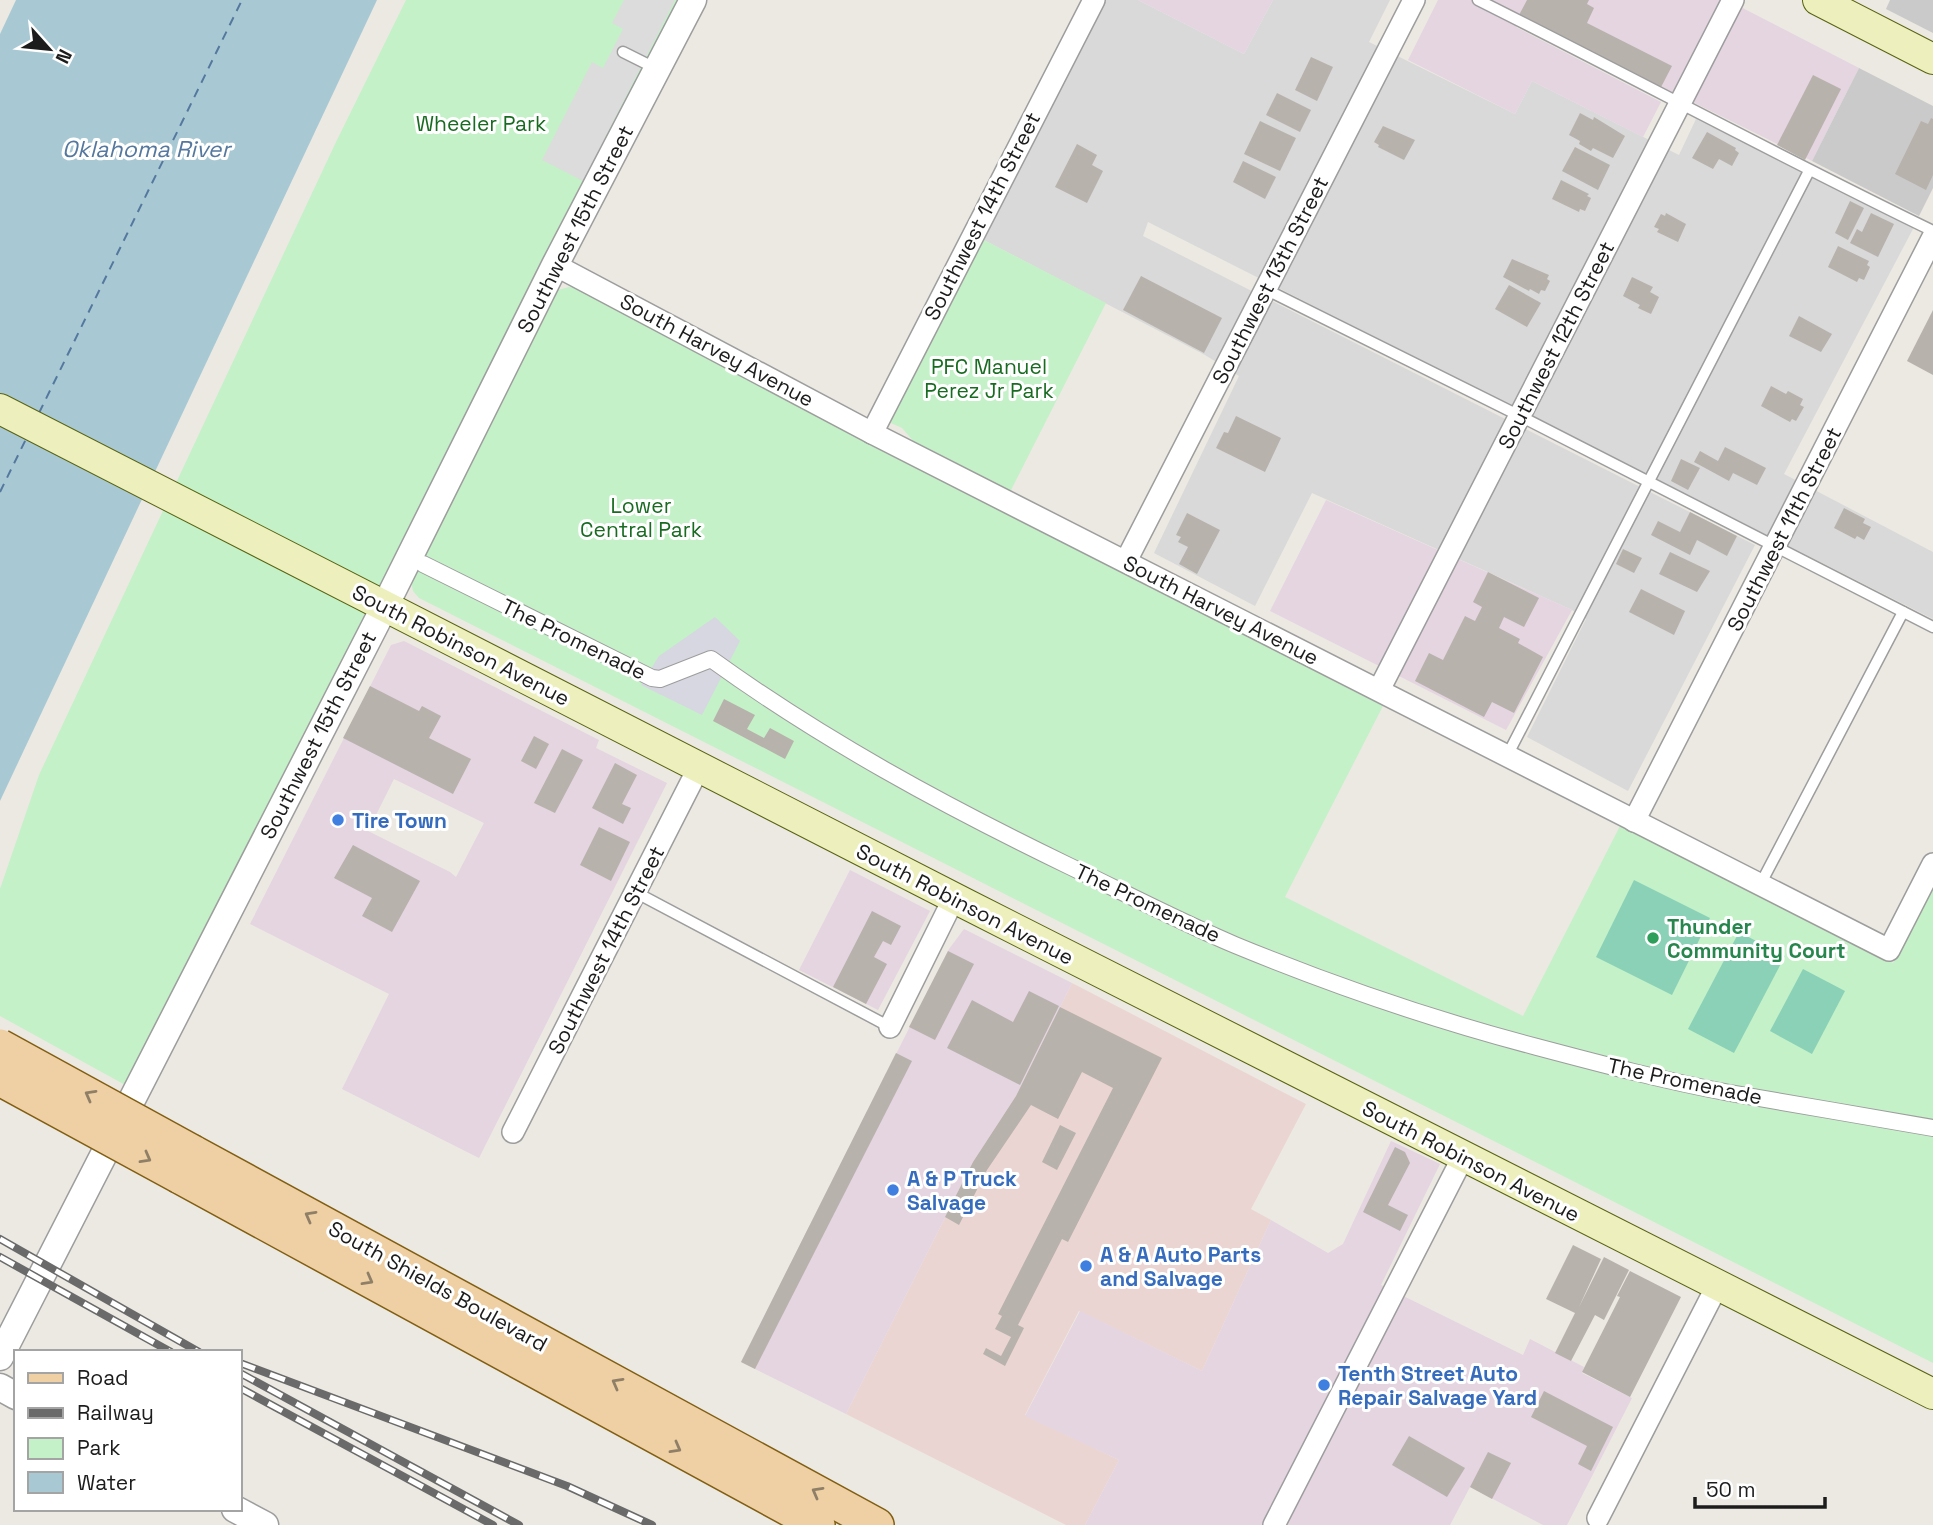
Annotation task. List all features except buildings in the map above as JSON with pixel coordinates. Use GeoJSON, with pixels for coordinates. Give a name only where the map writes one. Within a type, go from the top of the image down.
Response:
{"type":"FeatureCollection","features":[{"type":"Feature","properties":{"kind":"main road"},"geometry":{"type":"LineString","coordinates":[[1818,0],[1859,9],[1933,59]]}},
{"type":"Feature","properties":{"kind":"main road","name":"South Robinson Avenue"},"geometry":{"type":"LineString","coordinates":[[0,409],[954,898],[1933,1394]]}},
{"type":"Feature","properties":{"kind":"main road","name":"South Shields Boulevard"},"geometry":{"type":"LineString","coordinates":[[0,1046],[186,1164],[818,1525]]}},
{"type":"Feature","properties":{"kind":"main road","name":"South Shields Boulevard"},"geometry":{"type":"LineString","coordinates":[[0,1079],[186,1164],[877,1525]]}},
{"type":"Feature","properties":{"kind":"street","name":"Southwest 15th Street"},"geometry":{"type":"LineString","coordinates":[[0,1357],[385,606],[555,265],[693,0]]}},
{"type":"Feature","properties":{"kind":"street","name":"Southwest 14th Street"},"geometry":{"type":"LineString","coordinates":[[872,433],[1094,0]]}},
{"type":"Feature","properties":{"kind":"street","name":"Southwest 13th Street"},"geometry":{"type":"LineString","coordinates":[[1126,561],[1415,0]]}},
{"type":"Feature","properties":{"kind":"street","name":"Southwest 12th Street"},"geometry":{"type":"LineString","coordinates":[[1379,690],[1733,0]]}},
{"type":"Feature","properties":{"kind":"street","name":"Southwest 11th Street"},"geometry":{"type":"LineString","coordinates":[[1634,821],[1933,237]]}},
{"type":"Feature","properties":{"kind":"street","name":"South Harvey Avenue"},"geometry":{"type":"LineString","coordinates":[[555,265],[872,433],[1889,950],[1933,864]]}},
{"type":"Feature","properties":{"kind":"street","name":"The Promenade"},"geometry":{"type":"LineString","coordinates":[[423,564],[652,678],[660,679],[712,659],[780,708],[848,750],[976,821],[1233,944],[1318,977],[1534,1046],[1656,1076],[1728,1092],[1933,1128]]}},
{"type":"Feature","properties":{"kind":"street","name":"Southwest 14th Street"},"geometry":{"type":"LineString","coordinates":[[513,1132],[699,767]]}},
{"type":"Feature","properties":{"kind":"street"},"geometry":{"type":"LineString","coordinates":[[890,1027],[954,898]]}},
{"type":"Feature","properties":{"kind":"street"},"geometry":{"type":"LineString","coordinates":[[1274,1525],[1463,1157]]}},
{"type":"Feature","properties":{"kind":"street"},"geometry":{"type":"LineString","coordinates":[[1598,1518],[1717,1286]]}},
{"type":"Feature","properties":{"kind":"street"},"geometry":{"type":"LineString","coordinates":[[239,1511],[265,1525]]}},
{"type":"Feature","properties":{"kind":"lane"},"geometry":{"type":"LineString","coordinates":[[1478,0],[1681,102],[1809,171],[1933,231]]}},
{"type":"Feature","properties":{"kind":"lane"},"geometry":{"type":"LineString","coordinates":[[623,52],[657,69]]}},
{"type":"Feature","properties":{"kind":"lane"},"geometry":{"type":"LineString","coordinates":[[1507,756],[1809,171]]}},
{"type":"Feature","properties":{"kind":"lane"},"geometry":{"type":"LineString","coordinates":[[1265,289],[1520,415],[1933,627]]}},
{"type":"Feature","properties":{"kind":"lane"},"geometry":{"type":"LineString","coordinates":[[1760,885],[1903,612]]}},
{"type":"Feature","properties":{"kind":"lane"},"geometry":{"type":"LineString","coordinates":[[635,892],[890,1027]]}},
{"type":"Feature","properties":{"kind":"shaded area"},"geometry":{"type":"Polygon","coordinates":[[[624,0],[675,0],[583,181],[542,160],[592,62],[603,68],[623,29],[612,23],[624,0]]]}},
{"type":"Feature","properties":{"kind":"shaded area"},"geometry":{"type":"Polygon","coordinates":[[[1106,0],[1138,0],[1244,54],[1273,0],[1390,0],[1369,42],[1515,114],[1532,81],[1679,155],[1696,119],[1914,227],[1784,474],[1933,552],[1933,619],[1148,222],[1143,236],[1755,545],[1628,791],[1527,737],[1586,619],[1572,610],[1312,493],[1255,606],[1154,553],[1239,376],[1205,355],[982,239],[1106,0]]]}},
{"type":"Feature","properties":{"kind":"shaded area"},"geometry":{"type":"Polygon","coordinates":[[[1138,0],[1273,0],[1244,54],[1138,0]]]}},
{"type":"Feature","properties":{"kind":"shaded area"},"geometry":{"type":"Polygon","coordinates":[[[1438,0],[1727,0],[1859,68],[1812,161],[1521,17],[1516,27],[1661,102],[1643,137],[1532,81],[1515,114],[1408,60],[1438,0]]]}},
{"type":"Feature","properties":{"kind":"shaded area"},"geometry":{"type":"Polygon","coordinates":[[[1890,0],[1933,0],[1933,33],[1886,9],[1890,0]]]}},
{"type":"Feature","properties":{"kind":"shaded area"},"geometry":{"type":"Polygon","coordinates":[[[1859,68],[1933,106],[1933,188],[1919,216],[1812,161],[1859,68]]]}},
{"type":"Feature","properties":{"kind":"shaded area"},"geometry":{"type":"Polygon","coordinates":[[[1326,500],[1572,610],[1506,730],[1270,611],[1326,500]]]}},
{"type":"Feature","properties":{"kind":"shaded area"},"geometry":{"type":"Polygon","coordinates":[[[715,617],[740,641],[702,715],[641,685],[659,656],[715,617]]]}},
{"type":"Feature","properties":{"kind":"shaded area"},"geometry":{"type":"Polygon","coordinates":[[[404,641],[599,740],[596,748],[667,783],[479,1158],[342,1089],[389,994],[250,924],[391,645],[404,641]],[[394,779],[368,831],[456,877],[484,823],[394,779]]]}},
{"type":"Feature","properties":{"kind":"shaded area"},"geometry":{"type":"Polygon","coordinates":[[[850,870],[930,911],[878,1010],[799,970],[850,870]]]}},
{"type":"Feature","properties":{"kind":"shaded area","name":"A & P Truck Salvage"},"geometry":{"type":"Polygon","coordinates":[[[964,929],[1072,983],[1016,1096],[973,1162],[846,1414],[741,1362],[949,949],[964,929]]]}},
{"type":"Feature","properties":{"kind":"shaded area","name":"A & A Auto Parts and Salvage"},"geometry":{"type":"Polygon","coordinates":[[[1072,983],[1306,1104],[1251,1209],[1271,1220],[1202,1371],[1079,1311],[1025,1415],[1119,1460],[1085,1525],[1066,1525],[846,1414],[973,1162],[1016,1096],[1072,983]]]}},
{"type":"Feature","properties":{"kind":"shaded area","name":"Tenth Street Auto Repair Salvage Yard"},"geometry":{"type":"Polygon","coordinates":[[[1391,1141],[1440,1164],[1381,1285],[1523,1355],[1530,1339],[1584,1367],[1582,1373],[1632,1398],[1567,1525],[1543,1525],[1470,1487],[1450,1525],[1085,1525],[1119,1460],[1025,1416],[1080,1311],[1202,1371],[1271,1220],[1328,1253],[1343,1244],[1391,1141]]]}},
{"type":"Feature","properties":{"kind":"green space","name":"Wheeler Park"},"geometry":{"type":"Polygon","coordinates":[[[406,0],[683,0],[404,537],[127,1086],[0,1016],[0,889],[39,775],[336,142],[406,0]]]}},
{"type":"Feature","properties":{"kind":"green space","name":"PFC Manuel Perez Jr Park"},"geometry":{"type":"Polygon","coordinates":[[[982,239],[1106,303],[1010,492],[915,443],[902,428],[891,423],[892,416],[982,239]]]}},
{"type":"Feature","properties":{"kind":"green space","name":"Lower Central Park"},"geometry":{"type":"Polygon","coordinates":[[[581,288],[843,429],[1384,704],[1285,897],[1523,1016],[1620,826],[1893,963],[1933,886],[1933,1363],[419,598],[413,591],[411,581],[551,296],[558,290],[581,288]]]}},
{"type":"Feature","properties":{"kind":"green space","name":"Thunder Community Court"},"geometry":{"type":"Polygon","coordinates":[[[1634,880],[1710,918],[1672,995],[1596,957],[1634,880]]]}},
{"type":"Feature","properties":{"kind":"green space"},"geometry":{"type":"Polygon","coordinates":[[[1739,932],[1785,956],[1734,1053],[1688,1029],[1739,932]]]}},
{"type":"Feature","properties":{"kind":"green space"},"geometry":{"type":"Polygon","coordinates":[[[1803,969],[1845,991],[1812,1054],[1770,1031],[1803,969]]]}},
{"type":"Feature","properties":{"kind":"water","name":"Oklahoma River"},"geometry":{"type":"Polygon","coordinates":[[[16,0],[377,0],[0,801],[0,34],[16,0]]]}},
{"type":"Feature","properties":{"kind":"ferry route"},"geometry":{"type":"LineString","coordinates":[[39,413],[242,0]]}},
{"type":"Feature","properties":{"kind":"ferry route"},"geometry":{"type":"LineString","coordinates":[[0,492],[27,437]]}},
{"type":"Feature","properties":{"kind":"railway"},"geometry":{"type":"LineString","coordinates":[[0,1239],[195,1350]]}},
{"type":"Feature","properties":{"kind":"railway"},"geometry":{"type":"LineString","coordinates":[[0,1257],[167,1350]]}},
{"type":"Feature","properties":{"kind":"railway"},"geometry":{"type":"LineString","coordinates":[[242,1364],[567,1486],[652,1525]]}},
{"type":"Feature","properties":{"kind":"railway"},"geometry":{"type":"LineString","coordinates":[[242,1374],[519,1525]]}},
{"type":"Feature","properties":{"kind":"railway"},"geometry":{"type":"LineString","coordinates":[[242,1389],[493,1525]]}},
{"type":"Feature","properties":{"kind":"place","name":"Tire Town"},"geometry":{"type":"Point","coordinates":[338,820]}},
{"type":"Feature","properties":{"kind":"place","name":"Thunder Community Court"},"geometry":{"type":"Point","coordinates":[1653,938]}},
{"type":"Feature","properties":{"kind":"place","name":"A & P Truck Salvage"},"geometry":{"type":"Point","coordinates":[893,1190]}},
{"type":"Feature","properties":{"kind":"place","name":"A & A Auto Parts and Salvage"},"geometry":{"type":"Point","coordinates":[1086,1266]}},
{"type":"Feature","properties":{"kind":"place","name":"Tenth Street Auto Repair Salvage Yard"},"geometry":{"type":"Point","coordinates":[1324,1385]}}]}
